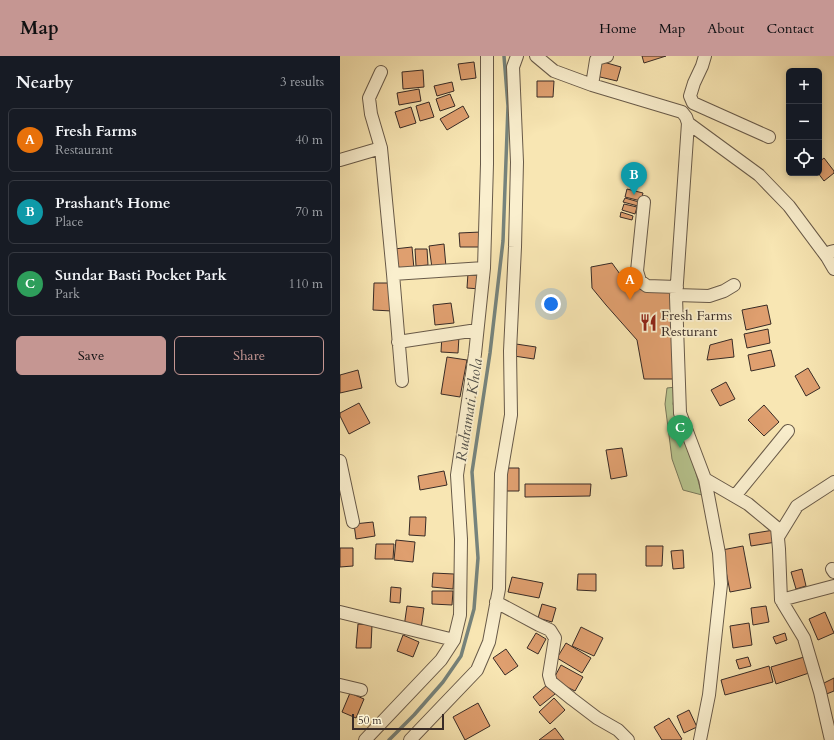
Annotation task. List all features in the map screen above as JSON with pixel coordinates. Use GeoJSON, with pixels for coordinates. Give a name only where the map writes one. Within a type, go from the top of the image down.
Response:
{"type":"FeatureCollection","features":[{"type":"Feature","properties":{"kind":"street"},"geometry":{"type":"LineString","coordinates":[[365,740],[441,660],[454,640],[460,615],[461,539],[457,475],[475,354],[484,268],[487,164],[487,56]]}},
{"type":"Feature","properties":{"kind":"street"},"geometry":{"type":"LineString","coordinates":[[410,740],[477,670],[489,642],[499,588],[501,474],[511,415],[510,351],[517,162],[513,67],[517,56]]}},
{"type":"Feature","properties":{"kind":"street"},"geometry":{"type":"LineString","coordinates":[[536,56],[554,71],[592,85],[682,112],[688,123],[676,291],[680,413],[705,479],[719,554],[721,584],[709,695],[700,740]]}},
{"type":"Feature","properties":{"kind":"street"},"geometry":{"type":"LineString","coordinates":[[592,85],[596,60],[607,56]]}},
{"type":"Feature","properties":{"kind":"street"},"geometry":{"type":"LineString","coordinates":[[706,56],[690,96],[693,103],[769,137]]}},
{"type":"Feature","properties":{"kind":"street"},"geometry":{"type":"LineString","coordinates":[[381,72],[369,98],[371,114],[381,148],[402,381]]}},
{"type":"Feature","properties":{"kind":"street"},"geometry":{"type":"LineString","coordinates":[[688,123],[759,175],[789,206],[830,254],[834,269]]}},
{"type":"Feature","properties":{"kind":"street"},"geometry":{"type":"LineString","coordinates":[[340,160],[381,148]]}},
{"type":"Feature","properties":{"kind":"street"},"geometry":{"type":"LineString","coordinates":[[644,202],[637,271],[640,281],[647,286],[708,296],[724,291],[734,285]]}},
{"type":"Feature","properties":{"kind":"street"},"geometry":{"type":"LineString","coordinates":[[393,274],[484,268]]}},
{"type":"Feature","properties":{"kind":"street"},"geometry":{"type":"LineString","coordinates":[[398,342],[477,330]]}},
{"type":"Feature","properties":{"kind":"street"},"geometry":{"type":"LineString","coordinates":[[735,496],[788,431]]}},
{"type":"Feature","properties":{"kind":"street"},"geometry":{"type":"LineString","coordinates":[[340,461],[353,522]]}},
{"type":"Feature","properties":{"kind":"street"},"geometry":{"type":"LineString","coordinates":[[705,479],[748,504],[777,528],[781,600],[804,638],[832,740]]}},
{"type":"Feature","properties":{"kind":"street"},"geometry":{"type":"LineString","coordinates":[[778,537],[797,506],[834,482]]}},
{"type":"Feature","properties":{"kind":"street"},"geometry":{"type":"LineString","coordinates":[[781,600],[834,586]]}},
{"type":"Feature","properties":{"kind":"street"},"geometry":{"type":"LineString","coordinates":[[496,602],[550,630],[555,638],[549,676],[551,682],[597,718],[618,730],[628,740]]}},
{"type":"Feature","properties":{"kind":"street"},"geometry":{"type":"LineString","coordinates":[[340,612],[454,640]]}},
{"type":"Feature","properties":{"kind":"street"},"geometry":{"type":"LineString","coordinates":[[340,685],[361,690]]}},
{"type":"Feature","properties":{"kind":"green space"},"geometry":{"type":"Polygon","coordinates":[[[676,387],[673,404],[685,436],[702,495],[683,490],[672,459],[665,404],[667,388],[676,387]]]}},
{"type":"Feature","properties":{"kind":"building"},"geometry":{"type":"Polygon","coordinates":[[[642,56],[666,56],[644,63],[642,56]]]}},
{"type":"Feature","properties":{"kind":"building"},"geometry":{"type":"Polygon","coordinates":[[[600,61],[621,67],[617,81],[596,76],[600,61]]]}},
{"type":"Feature","properties":{"kind":"building"},"geometry":{"type":"Polygon","coordinates":[[[474,62],[476,78],[461,80],[458,64],[474,62]]]}},
{"type":"Feature","properties":{"kind":"building"},"geometry":{"type":"Polygon","coordinates":[[[423,70],[424,87],[403,89],[402,72],[423,70]]]}},
{"type":"Feature","properties":{"kind":"building"},"geometry":{"type":"Polygon","coordinates":[[[537,81],[554,81],[553,97],[537,97],[537,81]]]}},
{"type":"Feature","properties":{"kind":"building"},"geometry":{"type":"Polygon","coordinates":[[[452,82],[454,91],[437,96],[434,86],[452,82]]]}},
{"type":"Feature","properties":{"kind":"building"},"geometry":{"type":"Polygon","coordinates":[[[419,89],[421,101],[399,105],[397,93],[419,89]]]}},
{"type":"Feature","properties":{"kind":"building"},"geometry":{"type":"Polygon","coordinates":[[[450,94],[455,106],[440,111],[436,99],[450,94]]]}},
{"type":"Feature","properties":{"kind":"building"},"geometry":{"type":"Polygon","coordinates":[[[429,102],[434,117],[420,121],[416,106],[429,102]]]}},
{"type":"Feature","properties":{"kind":"building"},"geometry":{"type":"Polygon","coordinates":[[[463,106],[469,117],[447,130],[440,119],[463,106]]]}},
{"type":"Feature","properties":{"kind":"building"},"geometry":{"type":"Polygon","coordinates":[[[411,107],[416,123],[400,128],[395,112],[411,107]]]}},
{"type":"Feature","properties":{"kind":"building"},"geometry":{"type":"Polygon","coordinates":[[[824,158],[834,171],[834,173],[824,181],[820,176],[822,176],[822,160],[824,158]]]}},
{"type":"Feature","properties":{"kind":"building"},"geometry":{"type":"Polygon","coordinates":[[[627,189],[643,193],[641,201],[625,197],[627,189]]]}},
{"type":"Feature","properties":{"kind":"building"},"geometry":{"type":"Polygon","coordinates":[[[625,198],[639,202],[638,206],[623,202],[625,198]]]}},
{"type":"Feature","properties":{"kind":"building"},"geometry":{"type":"Polygon","coordinates":[[[624,204],[637,207],[635,214],[622,210],[624,204]]]}},
{"type":"Feature","properties":{"kind":"building"},"geometry":{"type":"Polygon","coordinates":[[[621,212],[633,216],[632,220],[620,217],[621,212]]]}},
{"type":"Feature","properties":{"kind":"building"},"geometry":{"type":"Polygon","coordinates":[[[481,232],[482,247],[460,247],[459,233],[481,232]]]}},
{"type":"Feature","properties":{"kind":"building"},"geometry":{"type":"Polygon","coordinates":[[[444,244],[446,267],[432,268],[429,246],[444,244]]]}},
{"type":"Feature","properties":{"kind":"building"},"geometry":{"type":"Polygon","coordinates":[[[412,247],[414,269],[397,271],[394,249],[412,247]]]}},
{"type":"Feature","properties":{"kind":"building"},"geometry":{"type":"Polygon","coordinates":[[[415,249],[427,249],[428,265],[416,266],[415,249]]]}},
{"type":"Feature","properties":{"kind":"building","name":"Fresh Farms Resturant"},"geometry":{"type":"Polygon","coordinates":[[[612,263],[625,281],[644,288],[673,290],[676,379],[644,379],[637,340],[592,288],[591,267],[612,263]]]}},
{"type":"Feature","properties":{"kind":"building"},"geometry":{"type":"Polygon","coordinates":[[[468,273],[481,274],[480,289],[467,288],[468,273]]]}},
{"type":"Feature","properties":{"kind":"building"},"geometry":{"type":"Polygon","coordinates":[[[374,283],[392,283],[392,311],[373,310],[374,283]]]}},
{"type":"Feature","properties":{"kind":"building"},"geometry":{"type":"Polygon","coordinates":[[[451,303],[454,323],[435,325],[433,305],[451,303]]]}},
{"type":"Feature","properties":{"kind":"building"},"geometry":{"type":"Polygon","coordinates":[[[767,305],[771,324],[746,330],[742,310],[767,305]]]}},
{"type":"Feature","properties":{"kind":"building"},"geometry":{"type":"Polygon","coordinates":[[[768,329],[770,343],[747,348],[744,334],[768,329]]]}},
{"type":"Feature","properties":{"kind":"building"},"geometry":{"type":"Polygon","coordinates":[[[442,335],[459,336],[458,353],[441,352],[442,335]]]}},
{"type":"Feature","properties":{"kind":"building"},"geometry":{"type":"Polygon","coordinates":[[[732,339],[734,357],[707,360],[710,345],[732,339]]]}},
{"type":"Feature","properties":{"kind":"building"},"geometry":{"type":"Polygon","coordinates":[[[516,344],[536,347],[534,359],[514,356],[516,344]]]}},
{"type":"Feature","properties":{"kind":"building"},"geometry":{"type":"Polygon","coordinates":[[[771,350],[775,366],[751,371],[748,355],[771,350]]]}},
{"type":"Feature","properties":{"kind":"building"},"geometry":{"type":"Polygon","coordinates":[[[447,357],[467,360],[460,397],[441,394],[447,357]]]}},
{"type":"Feature","properties":{"kind":"building"},"geometry":{"type":"Polygon","coordinates":[[[808,368],[820,388],[806,396],[795,376],[808,368]]]}},
{"type":"Feature","properties":{"kind":"building"},"geometry":{"type":"Polygon","coordinates":[[[358,370],[362,388],[340,393],[340,375],[358,370]]]}},
{"type":"Feature","properties":{"kind":"building"},"geometry":{"type":"Polygon","coordinates":[[[726,382],[735,399],[720,406],[711,390],[726,382]]]}},
{"type":"Feature","properties":{"kind":"building"},"geometry":{"type":"Polygon","coordinates":[[[359,403],[370,423],[349,434],[340,413],[359,403]]]}},
{"type":"Feature","properties":{"kind":"building"},"geometry":{"type":"Polygon","coordinates":[[[764,405],[779,422],[764,436],[748,420],[764,405]]]}},
{"type":"Feature","properties":{"kind":"building"},"geometry":{"type":"Polygon","coordinates":[[[622,448],[627,476],[611,479],[606,450],[622,448]]]}},
{"type":"Feature","properties":{"kind":"building"},"geometry":{"type":"Polygon","coordinates":[[[506,468],[519,468],[519,491],[506,491],[506,468]]]}},
{"type":"Feature","properties":{"kind":"building"},"geometry":{"type":"Polygon","coordinates":[[[444,471],[447,485],[420,490],[418,476],[444,471]]]}},
{"type":"Feature","properties":{"kind":"building"},"geometry":{"type":"Polygon","coordinates":[[[525,484],[591,484],[590,496],[525,497],[525,484]]]}},
{"type":"Feature","properties":{"kind":"building"},"geometry":{"type":"Polygon","coordinates":[[[410,517],[426,517],[425,536],[409,535],[410,517]]]}},
{"type":"Feature","properties":{"kind":"building"},"geometry":{"type":"Polygon","coordinates":[[[373,522],[375,536],[356,539],[354,524],[373,522]]]}},
{"type":"Feature","properties":{"kind":"building"},"geometry":{"type":"Polygon","coordinates":[[[774,530],[776,542],[751,546],[749,534],[774,530]]]}},
{"type":"Feature","properties":{"kind":"building"},"geometry":{"type":"Polygon","coordinates":[[[396,540],[415,542],[413,562],[394,560],[396,540]]]}},
{"type":"Feature","properties":{"kind":"building"},"geometry":{"type":"Polygon","coordinates":[[[376,544],[394,544],[393,559],[375,559],[376,544]]]}},
{"type":"Feature","properties":{"kind":"building"},"geometry":{"type":"Polygon","coordinates":[[[646,546],[663,546],[662,566],[646,566],[646,546]]]}},
{"type":"Feature","properties":{"kind":"building"},"geometry":{"type":"Polygon","coordinates":[[[743,546],[751,588],[730,592],[722,550],[743,546]]]}},
{"type":"Feature","properties":{"kind":"building"},"geometry":{"type":"Polygon","coordinates":[[[340,548],[353,548],[353,566],[340,567],[340,548]]]}},
{"type":"Feature","properties":{"kind":"building"},"geometry":{"type":"Polygon","coordinates":[[[683,550],[684,568],[673,569],[671,551],[683,550]]]}},
{"type":"Feature","properties":{"kind":"building"},"geometry":{"type":"Polygon","coordinates":[[[802,569],[806,586],[796,589],[791,572],[802,569]]]}},
{"type":"Feature","properties":{"kind":"building"},"geometry":{"type":"Polygon","coordinates":[[[433,573],[454,574],[453,589],[432,587],[433,573]]]}},
{"type":"Feature","properties":{"kind":"building"},"geometry":{"type":"Polygon","coordinates":[[[578,574],[596,574],[596,591],[577,590],[578,574]]]}},
{"type":"Feature","properties":{"kind":"building"},"geometry":{"type":"Polygon","coordinates":[[[512,577],[543,583],[539,598],[508,592],[512,577]]]}},
{"type":"Feature","properties":{"kind":"building"},"geometry":{"type":"Polygon","coordinates":[[[391,587],[401,588],[400,603],[390,602],[391,587]]]}},
{"type":"Feature","properties":{"kind":"building"},"geometry":{"type":"Polygon","coordinates":[[[432,591],[453,591],[452,605],[432,604],[432,591]]]}},
{"type":"Feature","properties":{"kind":"building"},"geometry":{"type":"Polygon","coordinates":[[[542,604],[556,608],[552,622],[538,618],[542,604]]]}},
{"type":"Feature","properties":{"kind":"building"},"geometry":{"type":"Polygon","coordinates":[[[407,606],[424,608],[421,629],[404,627],[407,606]]]}},
{"type":"Feature","properties":{"kind":"building"},"geometry":{"type":"Polygon","coordinates":[[[766,606],[769,622],[753,625],[751,608],[766,606]]]}},
{"type":"Feature","properties":{"kind":"building"},"geometry":{"type":"Polygon","coordinates":[[[825,612],[834,633],[818,640],[809,619],[825,612]]]}},
{"type":"Feature","properties":{"kind":"building"},"geometry":{"type":"Polygon","coordinates":[[[749,623],[752,645],[733,648],[730,626],[749,623]]]}},
{"type":"Feature","properties":{"kind":"building"},"geometry":{"type":"Polygon","coordinates":[[[358,624],[372,625],[371,648],[356,648],[358,624]]]}},
{"type":"Feature","properties":{"kind":"building"},"geometry":{"type":"Polygon","coordinates":[[[581,627],[603,638],[594,656],[572,646],[581,627]]]}},
{"type":"Feature","properties":{"kind":"building"},"geometry":{"type":"Polygon","coordinates":[[[536,633],[546,639],[538,654],[527,648],[536,633]]]}},
{"type":"Feature","properties":{"kind":"building"},"geometry":{"type":"Polygon","coordinates":[[[785,633],[787,640],[776,644],[773,637],[785,633]]]}},
{"type":"Feature","properties":{"kind":"building"},"geometry":{"type":"Polygon","coordinates":[[[403,635],[419,642],[413,657],[397,651],[403,635]]]}},
{"type":"Feature","properties":{"kind":"building"},"geometry":{"type":"Polygon","coordinates":[[[566,643],[591,658],[582,673],[557,658],[566,643]]]}},
{"type":"Feature","properties":{"kind":"building"},"geometry":{"type":"Polygon","coordinates":[[[506,649],[518,666],[505,675],[493,658],[506,649]]]}},
{"type":"Feature","properties":{"kind":"building"},"geometry":{"type":"Polygon","coordinates":[[[748,657],[751,666],[739,669],[736,660],[748,657]]]}},
{"type":"Feature","properties":{"kind":"building"},"geometry":{"type":"Polygon","coordinates":[[[804,657],[809,673],[776,684],[771,667],[804,657]]]}},
{"type":"Feature","properties":{"kind":"building"},"geometry":{"type":"Polygon","coordinates":[[[561,665],[583,677],[575,691],[553,680],[561,665]]]}},
{"type":"Feature","properties":{"kind":"building"},"geometry":{"type":"Polygon","coordinates":[[[769,666],[773,682],[725,695],[721,680],[769,666]]]}},
{"type":"Feature","properties":{"kind":"building"},"geometry":{"type":"Polygon","coordinates":[[[834,678],[834,691],[824,695],[820,685],[834,678]]]}},
{"type":"Feature","properties":{"kind":"building"},"geometry":{"type":"Polygon","coordinates":[[[547,685],[555,694],[540,706],[533,697],[547,685]]]}},
{"type":"Feature","properties":{"kind":"building"},"geometry":{"type":"Polygon","coordinates":[[[350,693],[364,699],[356,718],[342,712],[350,693]]]}},
{"type":"Feature","properties":{"kind":"building"},"geometry":{"type":"Polygon","coordinates":[[[554,698],[565,710],[550,724],[539,712],[554,698]]]}},
{"type":"Feature","properties":{"kind":"building"},"geometry":{"type":"Polygon","coordinates":[[[478,703],[490,726],[465,740],[453,717],[478,703]]]}},
{"type":"Feature","properties":{"kind":"building"},"geometry":{"type":"Polygon","coordinates":[[[689,710],[697,727],[684,733],[677,716],[689,710]]]}},
{"type":"Feature","properties":{"kind":"building"},"geometry":{"type":"Polygon","coordinates":[[[669,718],[682,739],[662,740],[654,727],[669,718]]]}},
{"type":"Feature","properties":{"kind":"building"},"geometry":{"type":"Polygon","coordinates":[[[555,728],[564,740],[539,740],[555,728]]]}},
{"type":"Feature","properties":{"kind":"waterway","name":"Rudramati Khola"},"geometry":{"type":"LineString","coordinates":[[389,740],[414,715],[443,682],[461,656],[474,609],[478,558],[472,472],[490,353],[503,241],[508,106],[504,56]]}},
{"type":"Feature","properties":{"kind":"place","name":"Prashant's Home"},"geometry":{"type":"Point","coordinates":[634,195]}},
{"type":"Feature","properties":{"kind":"place","name":"Fresh Farms"},"geometry":{"type":"Point","coordinates":[630,300]}},
{"type":"Feature","properties":{"kind":"place","name":"Fresh Farms Resturant"},"geometry":{"type":"Point","coordinates":[648,323]}},
{"type":"Feature","properties":{"kind":"place","name":"Sundar Basti Pocket Park"},"geometry":{"type":"Point","coordinates":[680,448]}}]}
